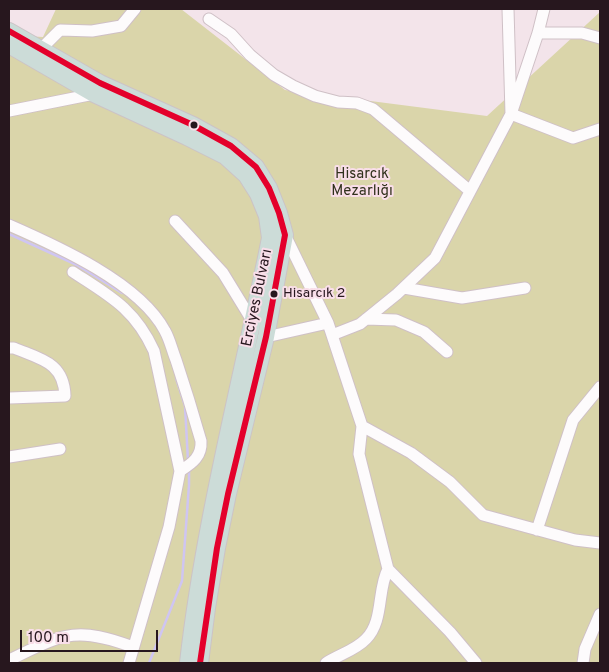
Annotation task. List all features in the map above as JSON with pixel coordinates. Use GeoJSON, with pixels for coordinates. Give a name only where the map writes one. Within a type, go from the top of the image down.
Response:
{"type":"FeatureCollection","features":[{"type":"Feature","properties":{"kind":"highway","name":"Erciyes Bulvarı"},"geometry":{"type":"LineString","coordinates":[[9,31],[100,83],[193,125],[231,146],[256,168],[269,188],[279,213],[285,235],[266,337],[230,485],[217,548],[200,663]]}},
{"type":"Feature","properties":{"kind":"highway","name":"Erciyes Bulvarı"},"geometry":{"type":"LineString","coordinates":[[9,45],[94,94],[187,136],[224,156],[246,175],[258,194],[267,216],[270,238],[205,546],[194,606],[188,663]]}},
{"type":"Feature","properties":{"kind":"street"},"geometry":{"type":"LineString","coordinates":[[41,49],[60,30],[92,31],[121,26],[135,9]]}},
{"type":"Feature","properties":{"kind":"street"},"geometry":{"type":"LineString","coordinates":[[508,9],[511,114]]}},
{"type":"Feature","properties":{"kind":"street"},"geometry":{"type":"LineString","coordinates":[[332,335],[360,324],[404,288],[435,258],[511,114],[544,9]]}},
{"type":"Feature","properties":{"kind":"street"},"geometry":{"type":"LineString","coordinates":[[209,19],[231,34],[250,55],[274,76],[315,96],[338,102],[357,103],[373,109],[470,191]]}},
{"type":"Feature","properties":{"kind":"street"},"geometry":{"type":"LineString","coordinates":[[538,33],[582,33],[600,38]]}},
{"type":"Feature","properties":{"kind":"street"},"geometry":{"type":"LineString","coordinates":[[9,111],[94,94]]}},
{"type":"Feature","properties":{"kind":"street"},"geometry":{"type":"LineString","coordinates":[[511,114],[573,138],[600,130]]}},
{"type":"Feature","properties":{"kind":"street"},"geometry":{"type":"LineString","coordinates":[[175,221],[223,273],[253,322]]}},
{"type":"Feature","properties":{"kind":"street"},"geometry":{"type":"LineString","coordinates":[[9,225],[108,275],[128,290],[156,316],[166,332],[190,400],[201,440],[200,453],[186,467],[129,663]]}},
{"type":"Feature","properties":{"kind":"street"},"geometry":{"type":"LineString","coordinates":[[285,235],[328,323],[362,426],[359,454],[388,569],[450,632],[476,663]]}},
{"type":"Feature","properties":{"kind":"street"},"geometry":{"type":"LineString","coordinates":[[73,272],[119,303],[130,313],[148,338],[154,351],[186,467]]}},
{"type":"Feature","properties":{"kind":"street"},"geometry":{"type":"LineString","coordinates":[[404,288],[462,298],[525,288]]}},
{"type":"Feature","properties":{"kind":"street"},"geometry":{"type":"LineString","coordinates":[[366,319],[396,320],[424,332],[447,352]]}},
{"type":"Feature","properties":{"kind":"street"},"geometry":{"type":"LineString","coordinates":[[266,337],[328,323]]}},
{"type":"Feature","properties":{"kind":"street"},"geometry":{"type":"LineString","coordinates":[[9,348],[14,348],[50,363],[62,377],[65,396],[9,398]]}},
{"type":"Feature","properties":{"kind":"street"},"geometry":{"type":"LineString","coordinates":[[537,530],[573,420],[600,387]]}},
{"type":"Feature","properties":{"kind":"street"},"geometry":{"type":"LineString","coordinates":[[362,426],[419,459],[450,482],[483,515],[575,540],[600,543]]}},
{"type":"Feature","properties":{"kind":"street"},"geometry":{"type":"LineString","coordinates":[[9,457],[60,449]]}},
{"type":"Feature","properties":{"kind":"street"},"geometry":{"type":"LineString","coordinates":[[326,663],[364,641],[371,633],[378,615],[384,576],[388,569]]}},
{"type":"Feature","properties":{"kind":"street"},"geometry":{"type":"LineString","coordinates":[[583,663],[585,648],[600,614]]}},
{"type":"Feature","properties":{"kind":"street"},"geometry":{"type":"LineString","coordinates":[[9,660],[55,638],[67,635],[80,634],[111,639],[133,647]]}},
{"type":"Feature","properties":{"kind":"green space","name":"Hisarcık Mezarlığı"},"geometry":{"type":"Polygon","coordinates":[[[56,9],[181,9],[285,90],[487,116],[600,12],[600,663],[9,663],[9,35],[43,37],[56,9]]]}},
{"type":"Feature","properties":{"kind":"waterway"},"geometry":{"type":"LineString","coordinates":[[9,234],[77,265],[122,293]]}},
{"type":"Feature","properties":{"kind":"waterway"},"geometry":{"type":"LineString","coordinates":[[176,378],[185,406],[188,461]]}},
{"type":"Feature","properties":{"kind":"waterway"},"geometry":{"type":"LineString","coordinates":[[149,663],[182,581],[189,469]]}},
{"type":"Feature","properties":{"kind":"transit line"},"geometry":{"type":"LineString","coordinates":[[9,31],[100,83],[193,125],[231,146],[256,167],[269,188],[279,213],[285,235],[266,337],[228,494],[217,548],[200,663]]}},
{"type":"Feature","properties":{"kind":"place","name":"Hisarcık 2"},"geometry":{"type":"Point","coordinates":[274,294]}}]}
